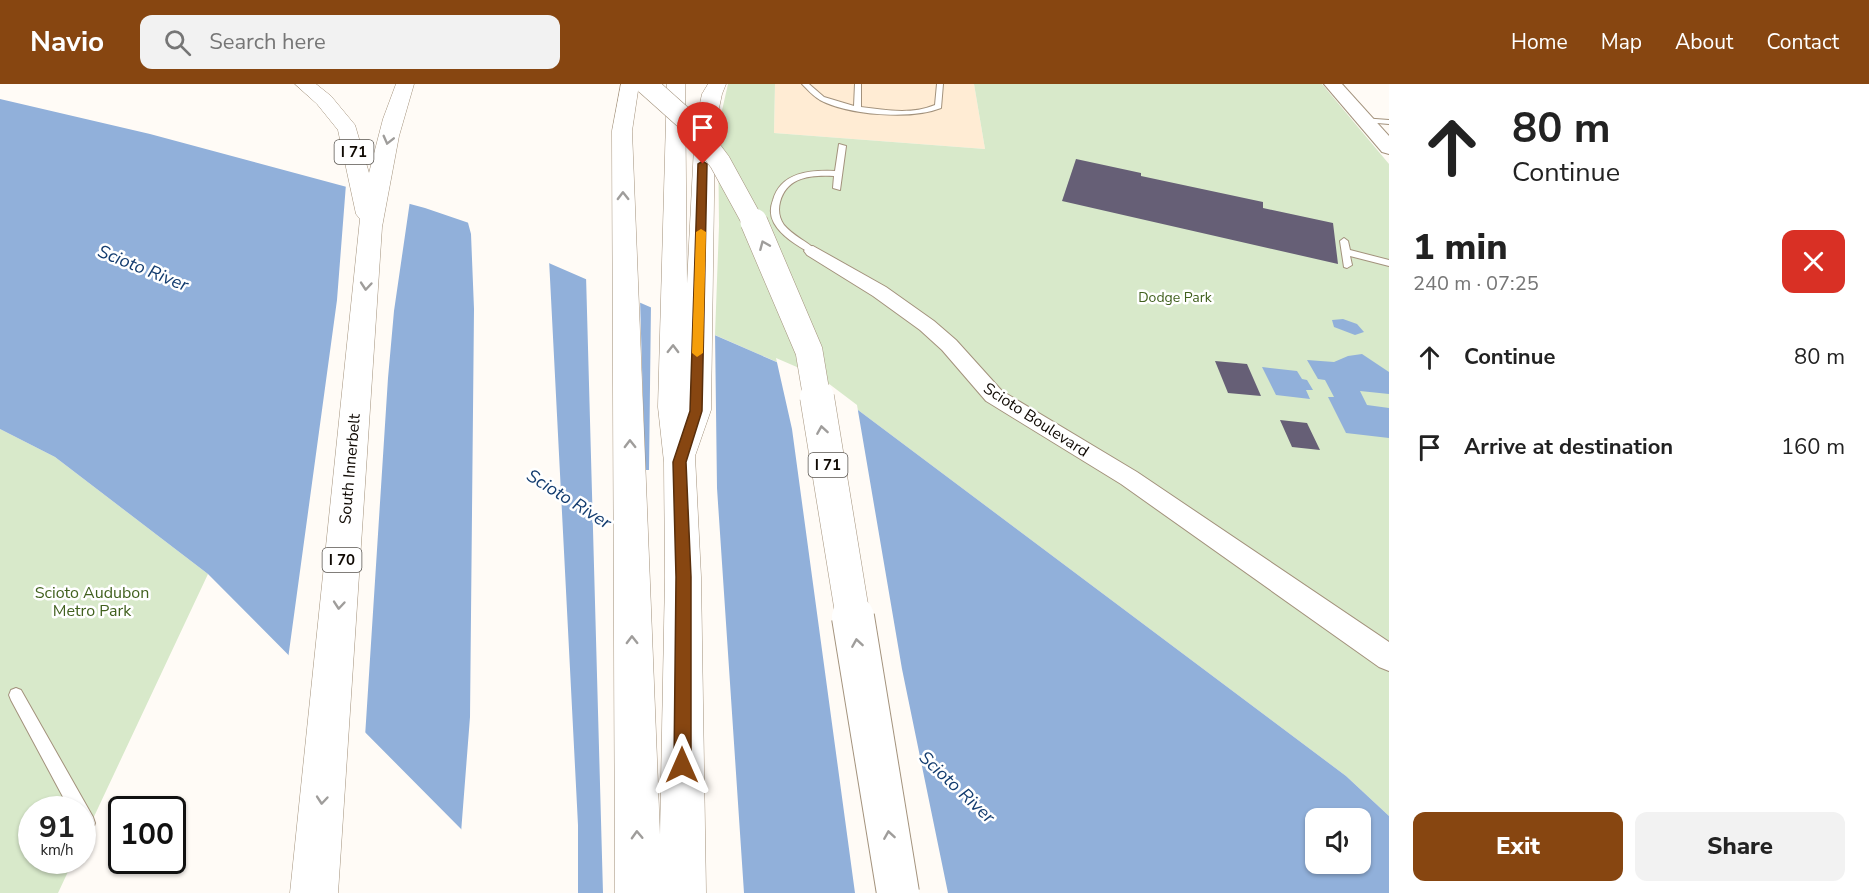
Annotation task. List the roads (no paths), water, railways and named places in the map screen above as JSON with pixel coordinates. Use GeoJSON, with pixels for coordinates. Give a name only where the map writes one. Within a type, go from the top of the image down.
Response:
{"type":"FeatureCollection","features":[{"type":"Feature","properties":{"kind":"highway","name":"South Innerbelt"},"geometry":{"type":"LineString","coordinates":[[314,893],[370,227],[384,158],[398,101],[405,84]]}},
{"type":"Feature","properties":{"kind":"highway"},"geometry":{"type":"LineString","coordinates":[[630,84],[622,131],[634,752],[639,893]]}},
{"type":"Feature","properties":{"kind":"highway","name":"I 71"},"geometry":{"type":"LineString","coordinates":[[646,84],[693,126],[720,162],[760,234],[809,351],[898,893]]}},
{"type":"Feature","properties":{"kind":"highway"},"geometry":{"type":"LineString","coordinates":[[676,84],[673,407],[680,462],[683,577],[682,893]]}},
{"type":"Feature","properties":{"kind":"highway"},"geometry":{"type":"LineString","coordinates":[[680,462],[696,411],[704,138],[712,94],[717,84]]}},
{"type":"Feature","properties":{"kind":"highway","name":"I 71"},"geometry":{"type":"LineString","coordinates":[[308,87],[348,129],[370,227]]}},
{"type":"Feature","properties":{"kind":"street"},"geometry":{"type":"LineString","coordinates":[[1333,84],[1389,148]]}},
{"type":"Feature","properties":{"kind":"street","name":"Scioto Boulevard"},"geometry":{"type":"LineString","coordinates":[[813,251],[901,306],[942,338],[977,380],[994,396],[1129,478],[1389,658]]}},
{"type":"Feature","properties":{"kind":"lane"},"geometry":{"type":"LineString","coordinates":[[805,84],[822,98],[857,109],[910,112],[931,110],[938,106],[939,84]]}},
{"type":"Feature","properties":{"kind":"lane"},"geometry":{"type":"LineString","coordinates":[[857,109],[858,84]]}},
{"type":"Feature","properties":{"kind":"lane"},"geometry":{"type":"LineString","coordinates":[[1365,120],[1389,122]]}},
{"type":"Feature","properties":{"kind":"lane"},"geometry":{"type":"LineString","coordinates":[[837,188],[842,146]]}},
{"type":"Feature","properties":{"kind":"lane","name":"Scioto Boulevard"},"geometry":{"type":"LineString","coordinates":[[813,251],[793,239],[778,223],[774,210],[777,195],[783,185],[793,178],[819,172],[838,174]]}},
{"type":"Feature","properties":{"kind":"lane"},"geometry":{"type":"LineString","coordinates":[[1344,241],[1347,265]]}},
{"type":"Feature","properties":{"kind":"lane"},"geometry":{"type":"LineString","coordinates":[[1346,252],[1389,264]]}},
{"type":"Feature","properties":{"kind":"lane"},"geometry":{"type":"LineString","coordinates":[[15,694],[72,796]]}},
{"type":"Feature","properties":{"kind":"water","name":"Scioto River"},"geometry":{"type":"Polygon","coordinates":[[[0,99],[150,134],[425,208],[469,223],[551,264],[818,380],[1346,776],[1389,816],[1389,893],[532,893],[465,833],[208,574],[55,457],[0,429],[0,99]]]}},
{"type":"Feature","properties":{"kind":"water"},"geometry":{"type":"Polygon","coordinates":[[[1343,319],[1357,324],[1364,332],[1355,335],[1334,327],[1332,320],[1343,319]]]}},
{"type":"Feature","properties":{"kind":"water"},"geometry":{"type":"Polygon","coordinates":[[[1362,354],[1389,372],[1389,394],[1360,391],[1367,405],[1389,408],[1389,438],[1346,433],[1328,397],[1334,397],[1325,380],[1318,379],[1307,360],[1334,362],[1348,356],[1362,354]]]}},
{"type":"Feature","properties":{"kind":"water"},"geometry":{"type":"Polygon","coordinates":[[[1262,367],[1297,371],[1302,379],[1307,380],[1313,390],[1306,390],[1310,399],[1276,395],[1262,367]]]}},
{"type":"Feature","properties":{"kind":"park label","name":"Dodge Park"},"geometry":{"type":"Point","coordinates":[1175,297]}},
{"type":"Feature","properties":{"kind":"park label","name":"Scioto Audubon Metro Park"},"geometry":{"type":"Point","coordinates":[92,602]}}]}
